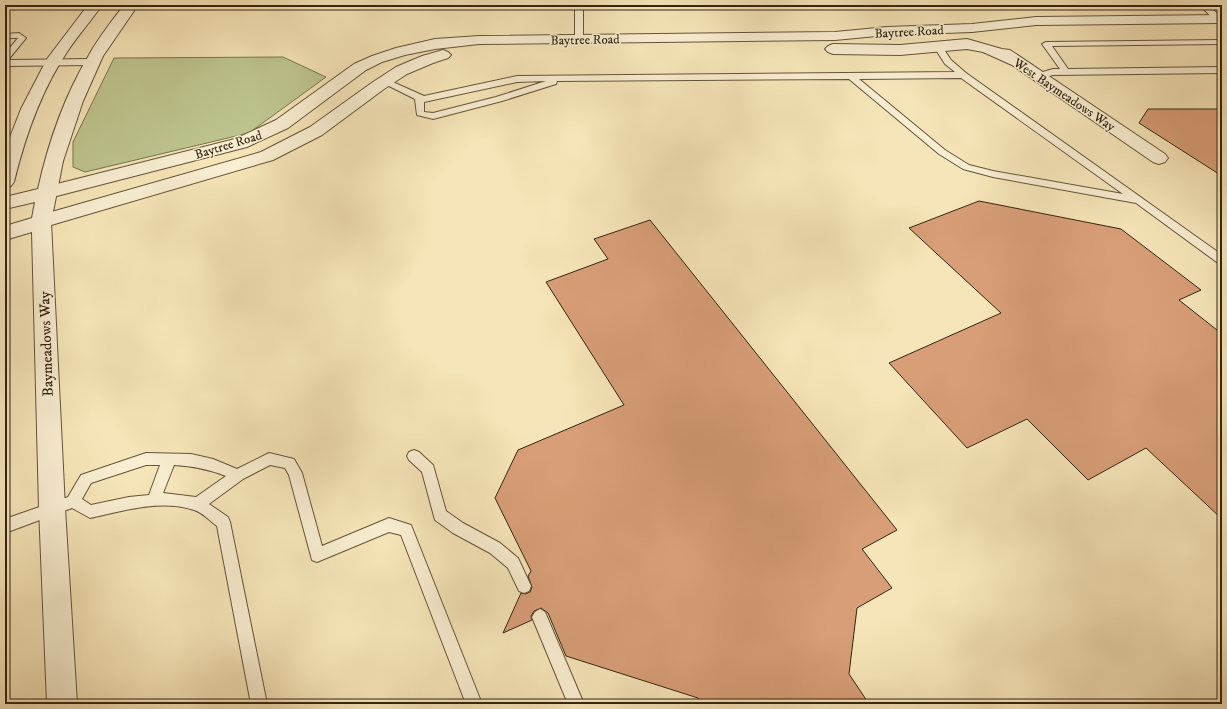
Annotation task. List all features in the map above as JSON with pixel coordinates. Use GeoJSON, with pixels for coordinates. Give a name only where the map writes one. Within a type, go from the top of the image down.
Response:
{"type":"FeatureCollection","features":[{"type":"Feature","properties":{"kind":"street"},"geometry":{"type":"LineString","coordinates":[[5,182],[10,160],[27,116],[52,63],[95,5]]}},
{"type":"Feature","properties":{"kind":"street","name":"Baymeadows Way"},"geometry":{"type":"LineString","coordinates":[[62,704],[52,508],[41,222],[45,193],[61,137],[92,62],[130,5]]}},
{"type":"Feature","properties":{"kind":"street"},"geometry":{"type":"LineString","coordinates":[[972,28],[1036,21],[1220,19]]}},
{"type":"Feature","properties":{"kind":"street","name":"Baytree Road"},"geometry":{"type":"LineString","coordinates":[[5,203],[234,144],[262,134],[282,124],[360,67],[400,51],[435,44],[460,41],[835,36],[887,31],[972,28]]}},
{"type":"Feature","properties":{"kind":"street","name":"Baytree Road"},"geometry":{"type":"LineString","coordinates":[[5,233],[267,156],[293,145],[309,136],[343,112],[382,81],[407,67],[421,61],[459,52],[830,44],[912,44],[953,38],[972,28]]}},
{"type":"Feature","properties":{"kind":"street","name":"West Baymeadows Way"},"geometry":{"type":"LineString","coordinates":[[972,28],[1016,61],[1159,158]]}},
{"type":"Feature","properties":{"kind":"street","name":"Baytree Road"},"geometry":{"type":"LineString","coordinates":[[789,46],[815,49],[900,50],[959,44],[978,45],[1016,61]]}},
{"type":"Feature","properties":{"kind":"lane"},"geometry":{"type":"LineString","coordinates":[[579,5],[579,39]]}},
{"type":"Feature","properties":{"kind":"lane"},"geometry":{"type":"LineString","coordinates":[[1204,5],[1220,19]]}},
{"type":"Feature","properties":{"kind":"lane"},"geometry":{"type":"LineString","coordinates":[[5,36],[19,35],[22,38],[5,59]]}},
{"type":"Feature","properties":{"kind":"lane"},"geometry":{"type":"LineString","coordinates":[[1064,71],[1046,44],[1222,42]]}},
{"type":"Feature","properties":{"kind":"lane"},"geometry":{"type":"LineString","coordinates":[[938,47],[948,62],[963,75],[1222,260]]}},
{"type":"Feature","properties":{"kind":"lane"},"geometry":{"type":"LineString","coordinates":[[5,63],[92,62]]}},
{"type":"Feature","properties":{"kind":"lane"},"geometry":{"type":"LineString","coordinates":[[1039,76],[1052,72],[1064,71],[1222,70]]}},
{"type":"Feature","properties":{"kind":"lane"},"geometry":{"type":"LineString","coordinates":[[382,81],[419,98],[430,98],[513,79],[963,75]]}},
{"type":"Feature","properties":{"kind":"lane"},"geometry":{"type":"LineString","coordinates":[[851,76],[942,152],[966,167],[993,174],[1139,200]]}},
{"type":"Feature","properties":{"kind":"lane"},"geometry":{"type":"LineString","coordinates":[[419,98],[420,113],[435,116],[536,88],[560,79]]}},
{"type":"Feature","properties":{"kind":"lane"},"geometry":{"type":"LineString","coordinates":[[414,456],[428,469],[440,515],[458,528],[495,548],[513,563],[524,586]]}},
{"type":"Feature","properties":{"kind":"lane"},"geometry":{"type":"LineString","coordinates":[[198,504],[238,475],[269,458],[289,463],[295,473],[317,555],[389,525],[406,530],[474,704]]}},
{"type":"Feature","properties":{"kind":"lane"},"geometry":{"type":"LineString","coordinates":[[5,526],[73,501],[86,479],[146,459],[191,460],[213,465],[238,475]]}},
{"type":"Feature","properties":{"kind":"lane"},"geometry":{"type":"LineString","coordinates":[[154,501],[169,460]]}},
{"type":"Feature","properties":{"kind":"lane"},"geometry":{"type":"LineString","coordinates":[[73,501],[90,512],[129,503],[166,499],[198,504],[223,522],[259,704]]}},
{"type":"Feature","properties":{"kind":"lane"},"geometry":{"type":"LineString","coordinates":[[540,617],[576,704]]}},
{"type":"Feature","properties":{"kind":"green space"},"geometry":{"type":"Polygon","coordinates":[[[283,57],[326,77],[249,133],[85,172],[73,167],[73,142],[114,58],[283,57]]]}},
{"type":"Feature","properties":{"kind":"building"},"geometry":{"type":"Polygon","coordinates":[[[1148,109],[1222,109],[1222,176],[1139,123],[1148,109]]]}},
{"type":"Feature","properties":{"kind":"building"},"geometry":{"type":"Polygon","coordinates":[[[979,201],[1121,229],[1201,290],[1179,300],[1222,334],[1222,519],[1146,448],[1088,480],[1027,419],[967,448],[889,363],[1001,313],[909,228],[979,201]]]}},
{"type":"Feature","properties":{"kind":"building"},"geometry":{"type":"Polygon","coordinates":[[[650,220],[897,530],[862,549],[892,588],[857,608],[849,674],[869,704],[701,704],[698,698],[566,656],[548,613],[541,608],[534,611],[531,616],[532,620],[503,633],[521,593],[525,594],[530,592],[532,587],[528,576],[531,571],[495,498],[518,450],[624,405],[546,282],[608,259],[594,239],[650,220]]]}}]}
